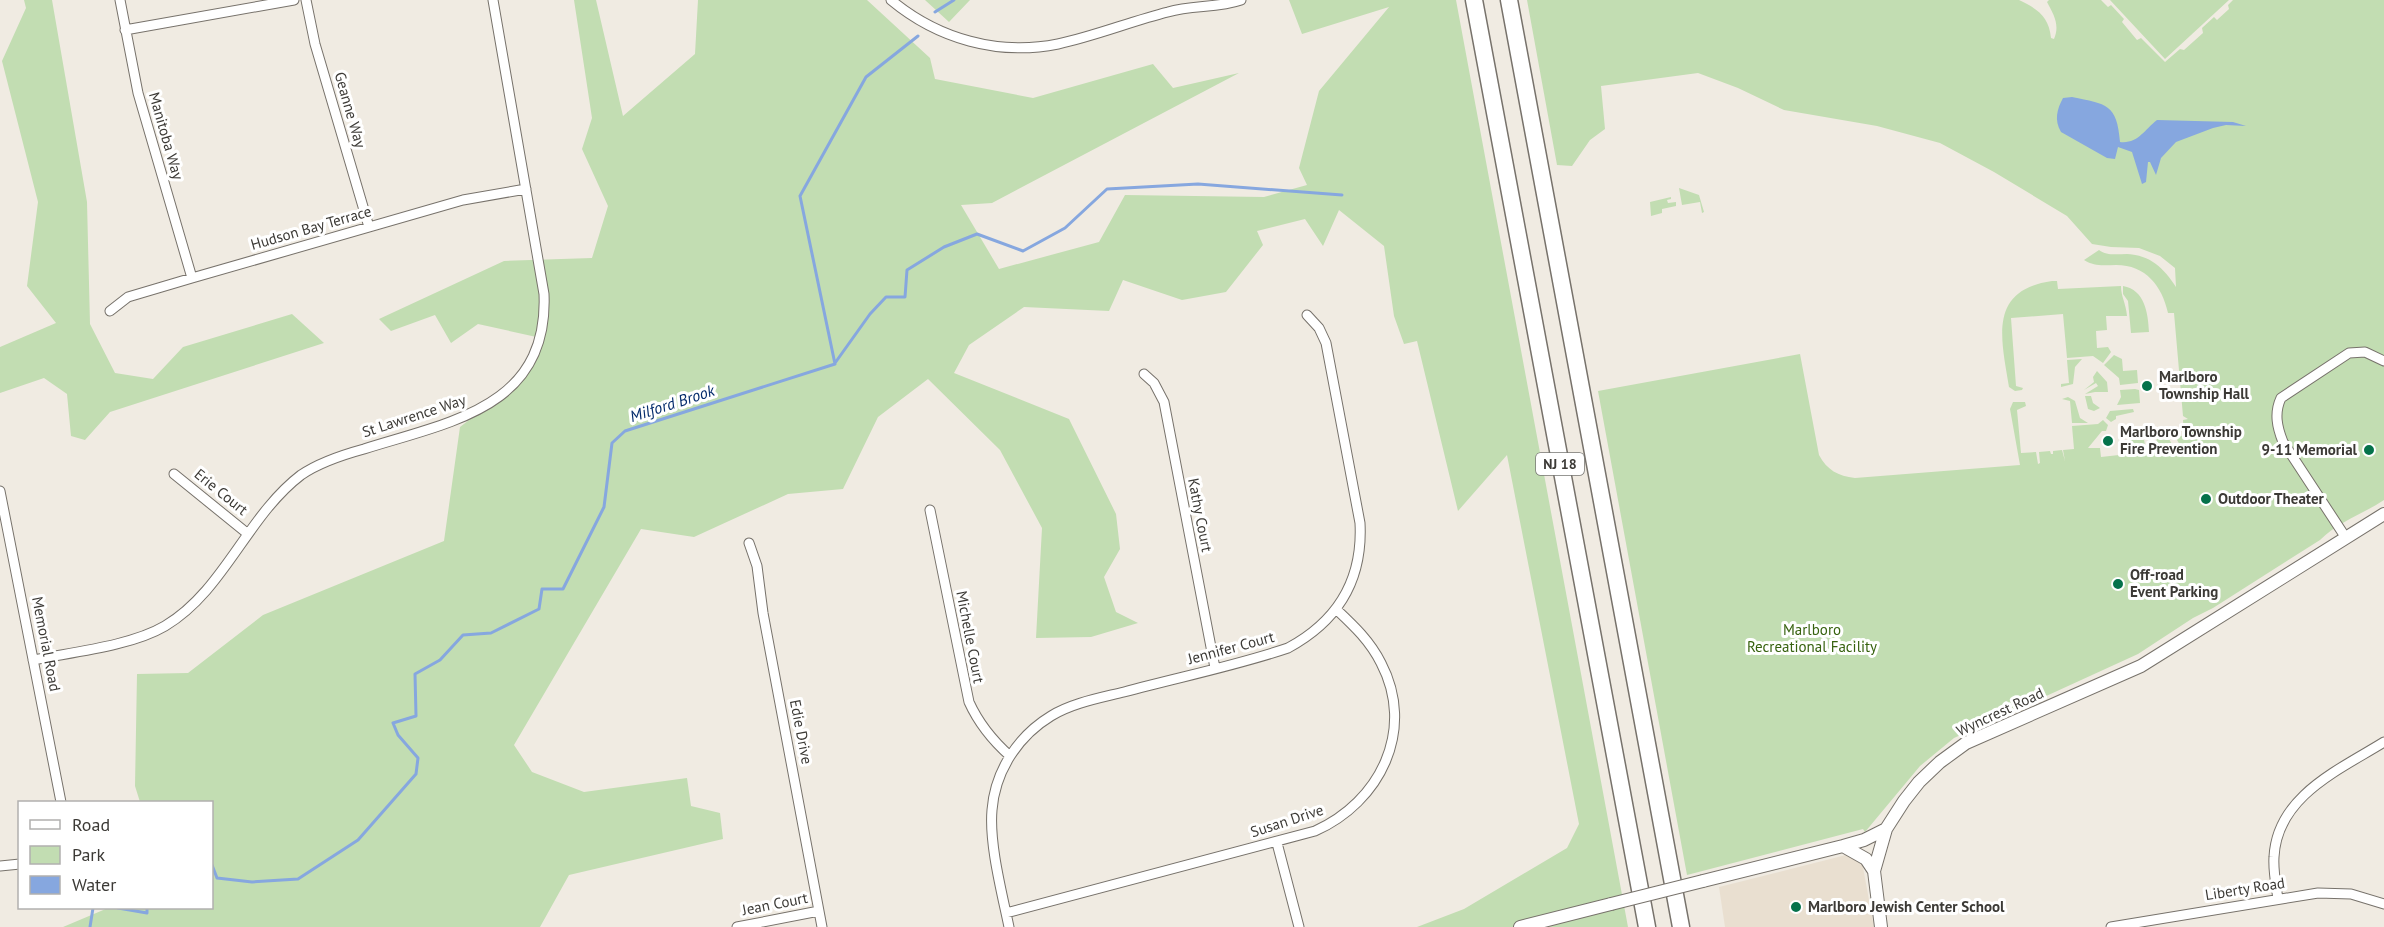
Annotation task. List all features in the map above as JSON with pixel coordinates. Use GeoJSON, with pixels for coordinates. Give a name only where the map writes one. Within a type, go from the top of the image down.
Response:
{"type":"FeatureCollection","features":[{"type":"Feature","properties":{"kind":"highway","name":"NJ 18"},"geometry":{"type":"LineString","coordinates":[[1474,0],[1647,927]]}},
{"type":"Feature","properties":{"kind":"highway","name":"NJ 18"},"geometry":{"type":"LineString","coordinates":[[1509,0],[1681,927]]}},
{"type":"Feature","properties":{"kind":"street","name":"Manitoba Way"},"geometry":{"type":"LineString","coordinates":[[120,0],[138,93],[192,278]]}},
{"type":"Feature","properties":{"kind":"street"},"geometry":{"type":"LineString","coordinates":[[125,30],[294,0]]}},
{"type":"Feature","properties":{"kind":"street","name":"Geanne Way"},"geometry":{"type":"LineString","coordinates":[[306,0],[315,44],[369,227]]}},
{"type":"Feature","properties":{"kind":"street","name":"St Lawrence Way"},"geometry":{"type":"LineString","coordinates":[[33,660],[132,640],[164,627],[195,603],[285,489],[316,466],[340,456],[471,414],[500,397],[521,375],[529,363],[539,338],[544,307],[542,279],[493,0]]}},
{"type":"Feature","properties":{"kind":"street"},"geometry":{"type":"LineString","coordinates":[[891,0],[919,20],[958,38],[977,44],[1014,48],[1058,44],[1175,10],[1241,0]]}},
{"type":"Feature","properties":{"kind":"street","name":"Hudson Bay Terrace"},"geometry":{"type":"LineString","coordinates":[[110,311],[128,297],[192,278],[463,200],[526,189]]}},
{"type":"Feature","properties":{"kind":"street","name":"Jennifer Court"},"geometry":{"type":"LineString","coordinates":[[1009,927],[992,824],[994,794],[1010,756],[1038,725],[1064,709],[1288,648],[1310,635],[1337,610],[1352,581],[1360,547],[1360,523],[1326,343],[1319,328],[1307,315]]}},
{"type":"Feature","properties":{"kind":"street"},"geometry":{"type":"LineString","coordinates":[[2346,538],[2283,442],[2277,427],[2277,410],[2281,398],[2349,353],[2365,352],[2384,361]]}},
{"type":"Feature","properties":{"kind":"street","name":"Kathy Court"},"geometry":{"type":"LineString","coordinates":[[1144,374],[1154,382],[1164,402],[1215,668]]}},
{"type":"Feature","properties":{"kind":"street","name":"Erie Court"},"geometry":{"type":"LineString","coordinates":[[174,474],[248,534]]}},
{"type":"Feature","properties":{"kind":"street","name":"Memorial Road"},"geometry":{"type":"LineString","coordinates":[[0,491],[61,801]]}},
{"type":"Feature","properties":{"kind":"street","name":"Michelle Court"},"geometry":{"type":"LineString","coordinates":[[930,510],[967,696],[981,725],[992,740],[1010,756]]}},
{"type":"Feature","properties":{"kind":"street","name":"Wyncrest Road"},"geometry":{"type":"LineString","coordinates":[[1886,829],[1919,782],[1960,747],[1979,736],[2141,666],[2384,514]]}},
{"type":"Feature","properties":{"kind":"street","name":"Edie Drive"},"geometry":{"type":"LineString","coordinates":[[749,543],[757,566],[763,613],[822,927]]}},
{"type":"Feature","properties":{"kind":"street","name":"Susan Drive"},"geometry":{"type":"LineString","coordinates":[[1006,913],[1277,843],[1315,831],[1336,821],[1349,811],[1366,795],[1377,780],[1391,744],[1394,707],[1386,671],[1369,642],[1337,610]]}},
{"type":"Feature","properties":{"kind":"street"},"geometry":{"type":"LineString","coordinates":[[2278,899],[2274,854],[2280,829],[2291,808],[2310,789],[2384,742]]}},
{"type":"Feature","properties":{"kind":"street"},"geometry":{"type":"LineString","coordinates":[[1520,927],[1844,846],[1864,840],[1886,829]]}},
{"type":"Feature","properties":{"kind":"street"},"geometry":{"type":"LineString","coordinates":[[1881,927],[1875,871],[1886,829]]}},
{"type":"Feature","properties":{"kind":"street"},"geometry":{"type":"LineString","coordinates":[[1277,843],[1299,927]]}},
{"type":"Feature","properties":{"kind":"street"},"geometry":{"type":"LineString","coordinates":[[1844,846],[1866,859],[1875,871]]}},
{"type":"Feature","properties":{"kind":"street"},"geometry":{"type":"LineString","coordinates":[[0,866],[18,864]]}},
{"type":"Feature","properties":{"kind":"street","name":"Liberty Road"},"geometry":{"type":"LineString","coordinates":[[2111,927],[2332,892],[2366,897],[2384,904]]}},
{"type":"Feature","properties":{"kind":"street","name":"Jean Court"},"geometry":{"type":"LineString","coordinates":[[737,927],[819,911]]}},
{"type":"Feature","properties":{"kind":"shaded area","name":"Marlboro Jewish Center School"},"geometry":{"type":"Polygon","coordinates":[[[1846,855],[1862,862],[1874,927],[1725,927],[1719,887],[1846,855]]]}},
{"type":"Feature","properties":{"kind":"green space"},"geometry":{"type":"Polygon","coordinates":[[[24,0],[52,0],[87,202],[90,324],[115,373],[153,379],[183,347],[292,314],[324,343],[110,412],[85,440],[71,436],[67,394],[44,378],[0,393],[0,347],[56,323],[27,286],[38,202],[2,61],[26,8],[24,0]]]}},
{"type":"Feature","properties":{"kind":"green space"},"geometry":{"type":"Polygon","coordinates":[[[574,0],[596,0],[623,116],[695,54],[698,0],[867,0],[930,58],[935,79],[1033,98],[1153,64],[1173,88],[1239,73],[992,203],[961,205],[999,269],[1099,242],[1125,195],[1264,197],[1307,185],[1299,168],[1319,91],[1389,7],[1302,34],[1289,0],[1456,0],[1628,927],[1417,927],[1464,909],[1567,848],[1579,824],[1507,455],[1458,511],[1417,341],[1404,344],[1394,316],[1384,246],[1339,210],[1323,246],[1305,219],[1257,231],[1263,245],[1226,292],[1182,300],[1123,280],[1109,311],[1024,307],[969,345],[954,373],[1069,419],[1116,514],[1120,549],[1104,577],[1116,612],[1138,623],[1091,637],[1036,638],[1042,528],[1000,450],[928,379],[878,417],[843,489],[788,494],[694,537],[641,529],[514,745],[532,772],[584,792],[687,778],[691,806],[720,813],[723,839],[569,875],[540,927],[63,927],[106,909],[213,909],[213,801],[140,801],[135,786],[137,674],[188,673],[263,615],[444,541],[460,427],[524,377],[541,338],[478,324],[451,343],[435,315],[391,331],[379,319],[504,261],[592,258],[608,206],[582,149],[592,118],[574,0]]]}},
{"type":"Feature","properties":{"kind":"green space"},"geometry":{"type":"Polygon","coordinates":[[[925,0],[970,0],[949,22],[925,0]]]}},
{"type":"Feature","properties":{"kind":"green space","name":"Marlboro Recreational Facility"},"geometry":{"type":"Polygon","coordinates":[[[1527,0],[2019,0],[2041,14],[2048,24],[2051,38],[2054,39],[2056,25],[2047,2],[2049,0],[2101,0],[2108,7],[2111,5],[2124,19],[2122,22],[2137,40],[2141,38],[2165,62],[2180,49],[2184,50],[2203,33],[2202,28],[2214,17],[2217,20],[2229,9],[2228,5],[2233,0],[2384,0],[2384,500],[2343,523],[2320,540],[2138,654],[1954,738],[1920,766],[1865,832],[1863,829],[1687,875],[1598,391],[1800,354],[1819,455],[1834,471],[1843,476],[1855,478],[2020,465],[2010,409],[2013,402],[2025,402],[2026,406],[2017,410],[2021,453],[2036,452],[2038,464],[2040,463],[2039,452],[2050,451],[2053,454],[2053,451],[2062,450],[2065,461],[2063,450],[2074,449],[2072,426],[2098,424],[2103,420],[2108,425],[2106,431],[2102,431],[2088,448],[2100,448],[2101,457],[2119,455],[2118,441],[2144,439],[2145,446],[2156,445],[2157,438],[2168,437],[2176,452],[2184,452],[2177,440],[2178,437],[2184,435],[2183,420],[2188,419],[2183,416],[2174,313],[2168,313],[2162,294],[2144,273],[2127,266],[2096,265],[2084,260],[2099,250],[2109,254],[2143,257],[2161,268],[2176,287],[2175,268],[2160,256],[2139,248],[2092,244],[2067,216],[1940,143],[1877,126],[1784,110],[1738,88],[1698,73],[1601,86],[1605,129],[1590,140],[1572,166],[1557,165],[1527,0]]]}},
{"type":"Feature","properties":{"kind":"green space"},"geometry":{"type":"Polygon","coordinates":[[[2110,0],[2229,0],[2165,59],[2110,0]]]}},
{"type":"Feature","properties":{"kind":"green space"},"geometry":{"type":"Polygon","coordinates":[[[1679,188],[1699,195],[1704,212],[1702,213],[1700,202],[1682,205],[1679,188]]]}},
{"type":"Feature","properties":{"kind":"green space"},"geometry":{"type":"Polygon","coordinates":[[[1671,197],[1667,200],[1668,203],[1676,202],[1676,206],[1662,209],[1662,213],[1651,216],[1650,202],[1671,197]]]}},
{"type":"Feature","properties":{"kind":"green space"},"geometry":{"type":"Polygon","coordinates":[[[2057,281],[2058,289],[2121,286],[2127,316],[2106,316],[2107,330],[2096,331],[2097,348],[2108,347],[2111,352],[2103,363],[2093,356],[2067,358],[2063,314],[2011,318],[2016,386],[2023,388],[2015,391],[2009,387],[2003,351],[2003,319],[2008,306],[2017,294],[2031,286],[2057,281]]]}},
{"type":"Feature","properties":{"kind":"green space"},"geometry":{"type":"Polygon","coordinates":[[[2123,286],[2130,288],[2141,297],[2148,317],[2149,332],[2131,333],[2128,301],[2123,294],[2123,286]]]}},
{"type":"Feature","properties":{"kind":"green space"},"geometry":{"type":"Polygon","coordinates":[[[2114,355],[2122,359],[2123,371],[2137,370],[2138,383],[2120,385],[2119,378],[2104,365],[2114,355]]]}},
{"type":"Feature","properties":{"kind":"green space"},"geometry":{"type":"Polygon","coordinates":[[[2082,359],[2075,367],[2073,384],[2061,387],[2061,384],[2069,383],[2067,360],[2082,359]]]}},
{"type":"Feature","properties":{"kind":"green space"},"geometry":{"type":"Polygon","coordinates":[[[2097,371],[2107,382],[2108,392],[2085,394],[2098,386],[2096,383],[2084,390],[2094,382],[2093,377],[2097,371]]]}},
{"type":"Feature","properties":{"kind":"green space"},"geometry":{"type":"Polygon","coordinates":[[[2120,390],[2139,390],[2140,403],[2117,405],[2121,397],[2120,390]]]}},
{"type":"Feature","properties":{"kind":"green space"},"geometry":{"type":"Polygon","coordinates":[[[2085,396],[2091,396],[2093,403],[2100,408],[2094,411],[2088,409],[2085,396]]]}},
{"type":"Feature","properties":{"kind":"green space"},"geometry":{"type":"Polygon","coordinates":[[[2068,397],[2075,401],[2080,418],[2088,423],[2072,423],[2070,401],[2062,399],[2068,397]]]}},
{"type":"Feature","properties":{"kind":"green space"},"geometry":{"type":"Polygon","coordinates":[[[2133,409],[2134,412],[2116,416],[2116,419],[2111,422],[2106,418],[2110,411],[2133,409]]]}},
{"type":"Feature","properties":{"kind":"water"},"geometry":{"type":"Polygon","coordinates":[[[2072,97],[2102,104],[2108,108],[2116,120],[2120,142],[2136,139],[2157,120],[2233,122],[2246,126],[2226,125],[2176,142],[2161,158],[2156,175],[2148,162],[2146,182],[2142,184],[2132,152],[2118,147],[2115,159],[2107,158],[2061,132],[2057,119],[2059,106],[2063,98],[2072,97]]]}},
{"type":"Feature","properties":{"kind":"waterway","name":"Milford Brook"},"geometry":{"type":"LineString","coordinates":[[935,12],[954,0]]}},
{"type":"Feature","properties":{"kind":"waterway","name":"Milford Brook"},"geometry":{"type":"LineString","coordinates":[[213,868],[217,878],[252,882],[298,879],[358,840],[416,774],[418,758],[398,735],[393,723],[416,716],[415,674],[440,660],[463,635],[491,633],[539,609],[542,589],[563,589],[604,507],[612,443],[625,431],[835,364],[800,196],[866,77],[918,36]]}},
{"type":"Feature","properties":{"kind":"waterway"},"geometry":{"type":"LineString","coordinates":[[835,363],[870,314],[886,297],[905,297],[907,270],[944,247],[977,234],[1023,251],[1065,228],[1107,189],[1198,184],[1342,195]]}},
{"type":"Feature","properties":{"kind":"waterway","name":"Milford Brook"},"geometry":{"type":"LineString","coordinates":[[90,927],[93,909]]}},
{"type":"Feature","properties":{"kind":"waterway","name":"Milford Brook"},"geometry":{"type":"LineString","coordinates":[[124,909],[147,913],[147,909]]}},
{"type":"Feature","properties":{"kind":"place","name":"Marlboro Township Hall"},"geometry":{"type":"Point","coordinates":[2147,386]}},
{"type":"Feature","properties":{"kind":"place","name":"Marlboro Township Fire Prevention"},"geometry":{"type":"Point","coordinates":[2108,441]}},
{"type":"Feature","properties":{"kind":"place","name":"9-11 Memorial"},"geometry":{"type":"Point","coordinates":[2369,450]}},
{"type":"Feature","properties":{"kind":"place","name":"Outdoor Theater"},"geometry":{"type":"Point","coordinates":[2206,499]}},
{"type":"Feature","properties":{"kind":"place","name":"Off-road Event Parking"},"geometry":{"type":"Point","coordinates":[2118,584]}},
{"type":"Feature","properties":{"kind":"place","name":"Marlboro Jewish Center School"},"geometry":{"type":"Point","coordinates":[1796,907]}}]}
